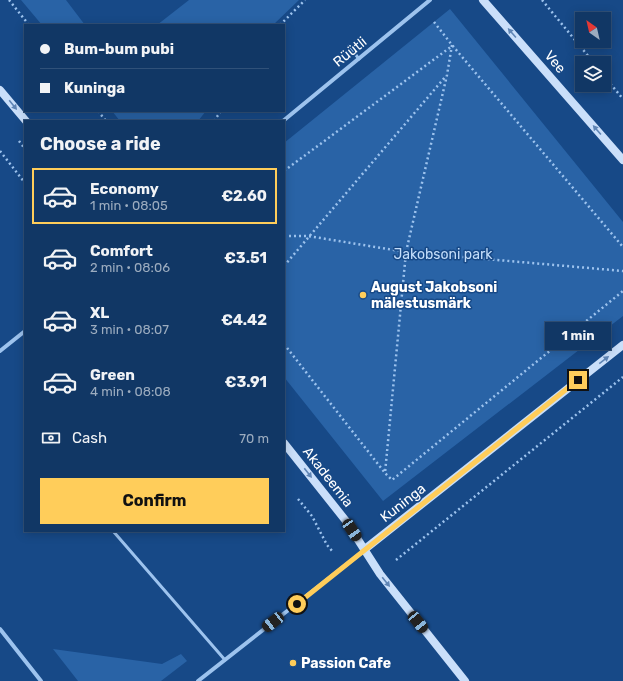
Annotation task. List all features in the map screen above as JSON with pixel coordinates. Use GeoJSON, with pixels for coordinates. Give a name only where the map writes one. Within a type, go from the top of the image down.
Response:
{"type":"FeatureCollection","features":[{"type":"Feature","properties":{"kind":"street","name":"Rüütli"},"geometry":{"type":"LineString","coordinates":[[284,120],[430,0]]}},
{"type":"Feature","properties":{"kind":"street","name":"Vee"},"geometry":{"type":"LineString","coordinates":[[484,0],[623,160]]}},
{"type":"Feature","properties":{"kind":"street"},"geometry":{"type":"LineString","coordinates":[[0,90],[25,120]]}},
{"type":"Feature","properties":{"kind":"street"},"geometry":{"type":"LineString","coordinates":[[0,351],[24,332]]}},
{"type":"Feature","properties":{"kind":"street","name":"Kuninga"},"geometry":{"type":"LineString","coordinates":[[198,681],[623,345]]}},
{"type":"Feature","properties":{"kind":"street","name":"Akadeemia"},"geometry":{"type":"LineString","coordinates":[[285,444],[346,521],[380,574],[466,681]]}},
{"type":"Feature","properties":{"kind":"street"},"geometry":{"type":"LineString","coordinates":[[0,629],[42,681]]}},
{"type":"Feature","properties":{"kind":"lane"},"geometry":{"type":"LineString","coordinates":[[349,46],[359,59]]}},
{"type":"Feature","properties":{"kind":"lane"},"geometry":{"type":"LineString","coordinates":[[114,532],[225,660]]}},
{"type":"Feature","properties":{"kind":"path"},"geometry":{"type":"LineString","coordinates":[[9,0],[28,24]]}},
{"type":"Feature","properties":{"kind":"path"},"geometry":{"type":"LineString","coordinates":[[281,24],[305,0]]}},
{"type":"Feature","properties":{"kind":"path"},"geometry":{"type":"LineString","coordinates":[[542,0],[588,56]]}},
{"type":"Feature","properties":{"kind":"path"},"geometry":{"type":"LineString","coordinates":[[423,7],[452,45],[623,247]]}},
{"type":"Feature","properties":{"kind":"path"},"geometry":{"type":"LineString","coordinates":[[385,473],[406,252],[447,76],[452,45]]}},
{"type":"Feature","properties":{"kind":"path"},"geometry":{"type":"LineString","coordinates":[[285,170],[452,45]]}},
{"type":"Feature","properties":{"kind":"path"},"geometry":{"type":"LineString","coordinates":[[285,265],[308,236],[447,76]]}},
{"type":"Feature","properties":{"kind":"path"},"geometry":{"type":"LineString","coordinates":[[611,84],[623,99]]}},
{"type":"Feature","properties":{"kind":"path"},"geometry":{"type":"LineString","coordinates":[[99,112],[105,120]]}},
{"type":"Feature","properties":{"kind":"path"},"geometry":{"type":"LineString","coordinates":[[0,151],[24,182]]}},
{"type":"Feature","properties":{"kind":"path"},"geometry":{"type":"LineString","coordinates":[[285,236],[308,236],[406,252],[623,271]]}},
{"type":"Feature","properties":{"kind":"path"},"geometry":{"type":"LineString","coordinates":[[285,345],[392,480],[623,291]]}},
{"type":"Feature","properties":{"kind":"path"},"geometry":{"type":"LineString","coordinates":[[380,574],[623,377]]}},
{"type":"Feature","properties":{"kind":"path"},"geometry":{"type":"LineString","coordinates":[[293,492],[312,516],[326,545]]}},
{"type":"Feature","properties":{"kind":"green space"},"geometry":{"type":"Polygon","coordinates":[[[21,0],[66,0],[84,24],[41,24],[21,0]]]}},
{"type":"Feature","properties":{"kind":"green space"},"geometry":{"type":"Polygon","coordinates":[[[189,0],[299,0],[274,24],[158,24],[189,0]]]}},
{"type":"Feature","properties":{"kind":"green space","name":"Jakobsoni park"},"geometry":{"type":"Polygon","coordinates":[[[450,9],[623,222],[623,316],[383,501],[285,378],[285,142],[450,9]]]}},
{"type":"Feature","properties":{"kind":"green space"},"geometry":{"type":"Polygon","coordinates":[[[113,112],[205,112],[199,120],[119,120],[113,112]]]}},
{"type":"Feature","properties":{"kind":"green space"},"geometry":{"type":"Polygon","coordinates":[[[53,649],[162,664],[181,654],[187,661],[161,681],[78,681],[53,649]]]}},
{"type":"Feature","properties":{"kind":"place","name":"August Jakobsoni mälestusmärk"},"geometry":{"type":"Point","coordinates":[363,295]}},
{"type":"Feature","properties":{"kind":"place","name":"Passion Cafe"},"geometry":{"type":"Point","coordinates":[293,663]}},
{"type":"Feature","properties":{"kind":"route"},"geometry":{"type":"LineString","coordinates":[[297,604],[578,380]]}}]}
